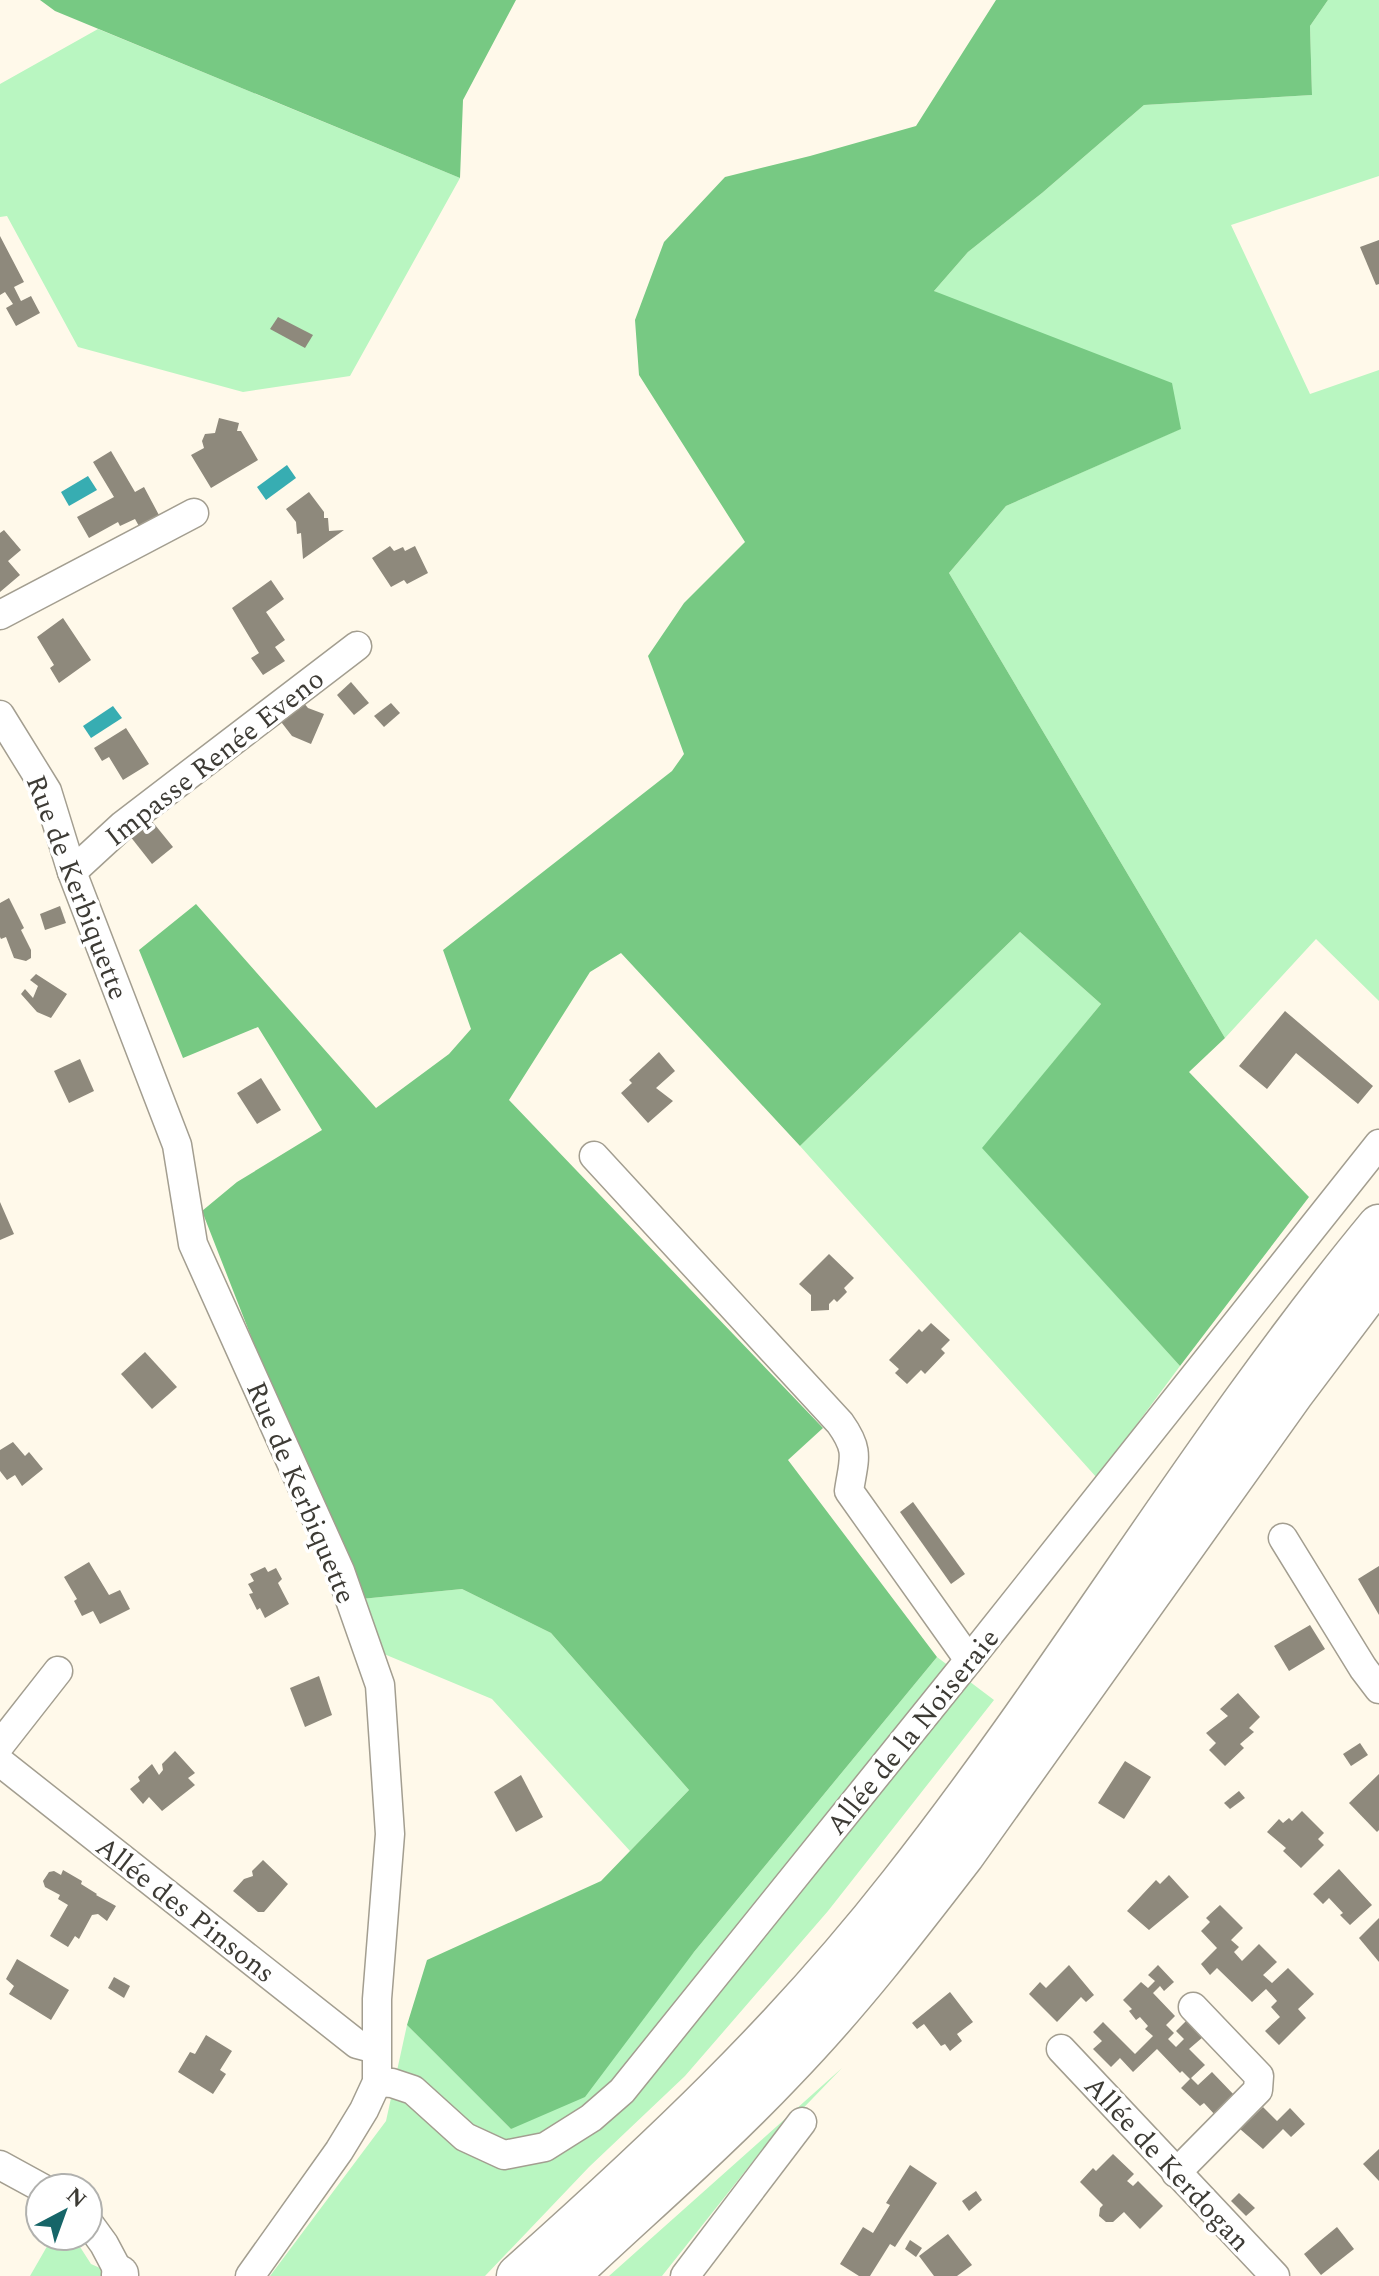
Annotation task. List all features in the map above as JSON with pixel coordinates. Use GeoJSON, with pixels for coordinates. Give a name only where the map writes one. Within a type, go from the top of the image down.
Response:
{"type":"FeatureCollection","features":[{"type":"Feature","properties":{"kind":"highway"},"geometry":{"type":"LineString","coordinates":[[518,2276],[720,2090],[847,1951],[957,1808],[1258,1385],[1379,1226]]}},
{"type":"Feature","properties":{"kind":"highway"},"geometry":{"type":"LineString","coordinates":[[567,2276],[717,2138],[784,2070],[906,1930],[1379,1278]]}},
{"type":"Feature","properties":{"kind":"street"},"geometry":{"type":"LineString","coordinates":[[0,615],[194,513]]}},
{"type":"Feature","properties":{"kind":"street","name":"Impasse Renée Eveno"},"geometry":{"type":"LineString","coordinates":[[72,872],[123,825],[357,646]]}},
{"type":"Feature","properties":{"kind":"street","name":"Rue de Kerbiquette"},"geometry":{"type":"LineString","coordinates":[[0,715],[47,791],[72,872],[177,1145],[193,1244],[340,1571],[380,1685],[390,1834],[377,1999],[377,2082],[339,2151],[250,2276]]}},
{"type":"Feature","properties":{"kind":"street","name":"Allée de la Noiseraie"},"geometry":{"type":"LineString","coordinates":[[377,2082],[413,2090],[465,2137],[504,2155],[545,2147],[591,2118],[622,2091],[1379,1144]]}},
{"type":"Feature","properties":{"kind":"street"},"geometry":{"type":"LineString","coordinates":[[594,1156],[853,1440],[849,1491],[969,1660]]}},
{"type":"Feature","properties":{"kind":"street"},"geometry":{"type":"LineString","coordinates":[[1283,1538],[1379,1689]]}},
{"type":"Feature","properties":{"kind":"street"},"geometry":{"type":"LineString","coordinates":[[0,1745],[58,1671]]}},
{"type":"Feature","properties":{"kind":"street","name":"Allée des Pinsons"},"geometry":{"type":"LineString","coordinates":[[0,1762],[357,2044],[376,2049]]}},
{"type":"Feature","properties":{"kind":"street"},"geometry":{"type":"LineString","coordinates":[[1176,2173],[1258,2090],[1259,2076],[1193,2007]]}},
{"type":"Feature","properties":{"kind":"street","name":"Allée de Kerdogan"},"geometry":{"type":"LineString","coordinates":[[1061,2049],[1275,2276]]}},
{"type":"Feature","properties":{"kind":"street"},"geometry":{"type":"LineString","coordinates":[[685,2276],[802,2122]]}},
{"type":"Feature","properties":{"kind":"street"},"geometry":{"type":"LineString","coordinates":[[0,2165],[24,2178]]}},
{"type":"Feature","properties":{"kind":"street"},"geometry":{"type":"LineString","coordinates":[[104,2244],[120,2275]]}},
{"type":"Feature","properties":{"kind":"green space"},"geometry":{"type":"Polygon","coordinates":[[[40,0],[516,0],[463,100],[460,178],[55,11],[40,0]]]}},
{"type":"Feature","properties":{"kind":"green space"},"geometry":{"type":"Polygon","coordinates":[[[996,0],[1328,0],[1310,26],[1312,95],[1144,105],[968,252],[934,291],[1172,383],[1181,429],[1006,506],[949,573],[1225,1038],[1189,1072],[1309,1197],[1180,1366],[982,1148],[1101,1004],[1020,932],[800,1146],[621,953],[590,972],[509,1100],[823,1428],[788,1460],[937,1657],[694,1952],[585,2097],[511,2129],[407,2025],[427,1960],[601,1881],[689,1790],[551,1633],[462,1589],[361,1599],[202,1211],[237,1182],[322,1130],[258,1027],[183,1058],[139,950],[196,904],[376,1108],[449,1054],[471,1029],[443,950],[672,771],[684,754],[648,656],[684,603],[745,542],[639,375],[635,320],[664,242],[725,177],[916,126],[996,0]]]}},
{"type":"Feature","properties":{"kind":"green space"},"geometry":{"type":"Polygon","coordinates":[[[1328,0],[1379,0],[1379,176],[1231,225],[1310,394],[1379,370],[1379,1001],[1316,939],[1225,1038],[949,573],[1006,506],[1180,429],[934,291],[968,252],[1144,105],[1312,95],[1310,26],[1328,0]]]}},
{"type":"Feature","properties":{"kind":"green space"},"geometry":{"type":"Polygon","coordinates":[[[98,29],[460,178],[350,376],[243,392],[78,347],[7,216],[0,217],[0,84],[98,29]]]}},
{"type":"Feature","properties":{"kind":"green space"},"geometry":{"type":"Polygon","coordinates":[[[1020,932],[1101,1004],[983,1148],[1180,1366],[1097,1478],[800,1146],[1020,932]]]}},
{"type":"Feature","properties":{"kind":"green space"},"geometry":{"type":"Polygon","coordinates":[[[462,1589],[551,1633],[689,1790],[630,1851],[492,1699],[384,1654],[361,1599],[462,1589]]]}},
{"type":"Feature","properties":{"kind":"green space"},"geometry":{"type":"Polygon","coordinates":[[[937,1657],[994,1700],[828,1911],[685,2076],[589,2167],[485,2276],[270,2276],[386,2121],[407,2025],[511,2129],[694,1952],[937,1657]]]}},
{"type":"Feature","properties":{"kind":"green space"},"geometry":{"type":"Polygon","coordinates":[[[842,2068],[758,2155],[662,2276],[609,2276],[842,2068]]]}},
{"type":"Feature","properties":{"kind":"green space"},"geometry":{"type":"Polygon","coordinates":[[[44,2252],[83,2252],[91,2264],[118,2276],[30,2276],[44,2252]]]}},
{"type":"Feature","properties":{"kind":"water"},"geometry":{"type":"Polygon","coordinates":[[[287,465],[296,478],[266,500],[257,487],[287,465]]]}},
{"type":"Feature","properties":{"kind":"water"},"geometry":{"type":"Polygon","coordinates":[[[88,476],[97,490],[69,506],[61,492],[88,476]]]}},
{"type":"Feature","properties":{"kind":"water"},"geometry":{"type":"Polygon","coordinates":[[[113,706],[122,718],[91,738],[83,726],[113,706]]]}},
{"type":"Feature","properties":{"kind":"building"},"geometry":{"type":"Polygon","coordinates":[[[0,236],[24,282],[14,287],[21,301],[31,296],[40,313],[16,326],[6,308],[13,304],[5,292],[0,295],[0,236]]]}},
{"type":"Feature","properties":{"kind":"building"},"geometry":{"type":"Polygon","coordinates":[[[1379,240],[1379,284],[1376,285],[1360,247],[1379,240]]]}},
{"type":"Feature","properties":{"kind":"building"},"geometry":{"type":"Polygon","coordinates":[[[278,317],[313,335],[305,348],[270,329],[278,317]]]}},
{"type":"Feature","properties":{"kind":"building"},"geometry":{"type":"Polygon","coordinates":[[[219,418],[239,423],[237,431],[241,431],[258,460],[211,488],[191,455],[204,448],[202,441],[205,434],[215,433],[219,418]]]}},
{"type":"Feature","properties":{"kind":"building"},"geometry":{"type":"Polygon","coordinates":[[[111,451],[135,492],[144,487],[160,517],[140,528],[135,519],[120,526],[118,522],[89,538],[77,517],[114,497],[93,462],[111,451]]]}},
{"type":"Feature","properties":{"kind":"building"},"geometry":{"type":"Polygon","coordinates":[[[309,492],[324,512],[324,518],[328,518],[329,531],[344,530],[303,559],[301,533],[297,534],[296,522],[286,509],[309,492]]]}},
{"type":"Feature","properties":{"kind":"building"},"geometry":{"type":"Polygon","coordinates":[[[4,530],[21,550],[8,561],[20,575],[0,592],[0,533],[4,530]]]}},
{"type":"Feature","properties":{"kind":"building"},"geometry":{"type":"Polygon","coordinates":[[[390,546],[394,551],[403,547],[405,551],[415,546],[428,573],[407,584],[404,580],[391,587],[372,558],[390,546]]]}},
{"type":"Feature","properties":{"kind":"building"},"geometry":{"type":"Polygon","coordinates":[[[271,580],[284,599],[266,612],[285,640],[275,647],[285,661],[263,675],[251,658],[259,653],[232,608],[271,580]]]}},
{"type":"Feature","properties":{"kind":"building"},"geometry":{"type":"Polygon","coordinates":[[[63,618],[91,660],[59,683],[50,668],[54,665],[37,637],[63,618]]]}},
{"type":"Feature","properties":{"kind":"building"},"geometry":{"type":"Polygon","coordinates":[[[351,682],[369,703],[354,715],[337,695],[351,682]]]}},
{"type":"Feature","properties":{"kind":"building"},"geometry":{"type":"Polygon","coordinates":[[[303,702],[308,708],[324,714],[311,744],[292,736],[275,714],[303,702]]]}},
{"type":"Feature","properties":{"kind":"building"},"geometry":{"type":"Polygon","coordinates":[[[391,703],[400,713],[384,727],[374,716],[391,703]]]}},
{"type":"Feature","properties":{"kind":"building"},"geometry":{"type":"Polygon","coordinates":[[[126,728],[149,764],[123,780],[109,757],[102,761],[94,748],[126,728]]]}},
{"type":"Feature","properties":{"kind":"building"},"geometry":{"type":"Polygon","coordinates":[[[147,815],[173,847],[152,864],[126,831],[147,815]]]}},
{"type":"Feature","properties":{"kind":"building"},"geometry":{"type":"Polygon","coordinates":[[[9,898],[31,950],[31,958],[26,961],[14,958],[6,937],[0,937],[0,903],[9,898]]]}},
{"type":"Feature","properties":{"kind":"building"},"geometry":{"type":"Polygon","coordinates":[[[60,906],[66,923],[45,930],[40,914],[60,906]]]}},
{"type":"Feature","properties":{"kind":"building"},"geometry":{"type":"Polygon","coordinates":[[[36,974],[67,994],[51,1018],[37,1012],[21,994],[25,989],[33,998],[38,986],[30,980],[36,974]]]}},
{"type":"Feature","properties":{"kind":"building"},"geometry":{"type":"Polygon","coordinates":[[[1285,1011],[1373,1086],[1358,1104],[1296,1053],[1267,1089],[1239,1066],[1285,1011]]]}},
{"type":"Feature","properties":{"kind":"building"},"geometry":{"type":"Polygon","coordinates":[[[659,1052],[675,1071],[656,1088],[673,1101],[648,1123],[621,1093],[632,1083],[629,1080],[659,1052]]]}},
{"type":"Feature","properties":{"kind":"building"},"geometry":{"type":"Polygon","coordinates":[[[80,1059],[94,1091],[69,1103],[54,1071],[80,1059]]]}},
{"type":"Feature","properties":{"kind":"building"},"geometry":{"type":"Polygon","coordinates":[[[261,1078],[281,1110],[257,1124],[237,1093],[261,1078]]]}},
{"type":"Feature","properties":{"kind":"building"},"geometry":{"type":"Polygon","coordinates":[[[0,1202],[14,1234],[0,1240],[0,1202]]]}},
{"type":"Feature","properties":{"kind":"building"},"geometry":{"type":"Polygon","coordinates":[[[829,1254],[854,1278],[844,1288],[847,1292],[837,1302],[834,1299],[829,1304],[829,1310],[811,1311],[811,1295],[799,1284],[829,1254]]]}},
{"type":"Feature","properties":{"kind":"building"},"geometry":{"type":"Polygon","coordinates":[[[931,1323],[950,1340],[941,1349],[945,1353],[925,1374],[921,1370],[907,1384],[895,1373],[899,1369],[889,1360],[919,1329],[922,1332],[931,1323]]]}},
{"type":"Feature","properties":{"kind":"building"},"geometry":{"type":"Polygon","coordinates":[[[145,1352],[177,1387],[152,1409],[121,1374],[145,1352]]]}},
{"type":"Feature","properties":{"kind":"building"},"geometry":{"type":"Polygon","coordinates":[[[13,1442],[25,1456],[29,1452],[43,1469],[22,1486],[15,1475],[7,1480],[0,1471],[0,1450],[13,1442]]]}},
{"type":"Feature","properties":{"kind":"building"},"geometry":{"type":"Polygon","coordinates":[[[913,1502],[965,1574],[951,1584],[900,1512],[913,1502]]]}},
{"type":"Feature","properties":{"kind":"building"},"geometry":{"type":"Polygon","coordinates":[[[89,1562],[109,1595],[120,1590],[130,1609],[100,1624],[93,1611],[82,1616],[74,1601],[77,1599],[64,1577],[89,1562]]]}},
{"type":"Feature","properties":{"kind":"building"},"geometry":{"type":"Polygon","coordinates":[[[1379,1566],[1379,1615],[1358,1579],[1379,1566]]]}},
{"type":"Feature","properties":{"kind":"building"},"geometry":{"type":"Polygon","coordinates":[[[265,1567],[268,1572],[276,1568],[282,1579],[278,1583],[289,1604],[265,1618],[249,1594],[253,1593],[248,1584],[254,1581],[250,1574],[265,1567]]]}},
{"type":"Feature","properties":{"kind":"building"},"geometry":{"type":"Polygon","coordinates":[[[1310,1625],[1325,1649],[1289,1671],[1274,1646],[1310,1625]]]}},
{"type":"Feature","properties":{"kind":"building"},"geometry":{"type":"Polygon","coordinates":[[[319,1676],[332,1715],[305,1727],[290,1688],[319,1676]]]}},
{"type":"Feature","properties":{"kind":"building"},"geometry":{"type":"Polygon","coordinates":[[[1238,1693],[1260,1717],[1249,1728],[1254,1732],[1240,1744],[1244,1748],[1225,1766],[1209,1750],[1216,1743],[1206,1733],[1228,1716],[1220,1709],[1238,1693]]]}},
{"type":"Feature","properties":{"kind":"building"},"geometry":{"type":"Polygon","coordinates":[[[1360,1743],[1368,1755],[1351,1766],[1343,1754],[1360,1743]]]}},
{"type":"Feature","properties":{"kind":"building"},"geometry":{"type":"Polygon","coordinates":[[[175,1751],[195,1773],[188,1778],[195,1785],[162,1811],[149,1797],[143,1804],[130,1789],[152,1764],[159,1775],[163,1770],[162,1764],[175,1751]]]}},
{"type":"Feature","properties":{"kind":"building"},"geometry":{"type":"Polygon","coordinates":[[[1125,1761],[1151,1777],[1124,1819],[1098,1803],[1125,1761]]]}},
{"type":"Feature","properties":{"kind":"building"},"geometry":{"type":"Polygon","coordinates":[[[1379,1774],[1379,1830],[1377,1832],[1349,1803],[1379,1774]]]}},
{"type":"Feature","properties":{"kind":"building"},"geometry":{"type":"Polygon","coordinates":[[[521,1775],[543,1817],[516,1832],[494,1792],[521,1775]]]}},
{"type":"Feature","properties":{"kind":"building"},"geometry":{"type":"Polygon","coordinates":[[[1239,1791],[1245,1798],[1230,1809],[1224,1803],[1239,1791]]]}},
{"type":"Feature","properties":{"kind":"building"},"geometry":{"type":"Polygon","coordinates":[[[1302,1811],[1324,1833],[1318,1839],[1324,1845],[1301,1868],[1283,1851],[1286,1848],[1267,1832],[1279,1819],[1283,1823],[1289,1818],[1292,1821],[1302,1811]]]}},
{"type":"Feature","properties":{"kind":"building"},"geometry":{"type":"Polygon","coordinates":[[[263,1860],[288,1884],[264,1912],[258,1912],[233,1891],[244,1879],[253,1876],[252,1871],[263,1860]]]}},
{"type":"Feature","properties":{"kind":"building"},"geometry":{"type":"Polygon","coordinates":[[[1339,1869],[1372,1905],[1350,1925],[1329,1898],[1323,1904],[1313,1894],[1339,1869]]]}},
{"type":"Feature","properties":{"kind":"building"},"geometry":{"type":"Polygon","coordinates":[[[63,1870],[116,1906],[107,1921],[98,1914],[92,1915],[79,1939],[75,1936],[68,1947],[50,1936],[68,1905],[58,1899],[60,1895],[45,1887],[43,1881],[49,1872],[61,1875],[63,1870]]]}},
{"type":"Feature","properties":{"kind":"building"},"geometry":{"type":"Polygon","coordinates":[[[1169,1875],[1189,1897],[1149,1930],[1127,1911],[1156,1880],[1160,1884],[1169,1875]]]}},
{"type":"Feature","properties":{"kind":"building"},"geometry":{"type":"Polygon","coordinates":[[[1220,1905],[1243,1928],[1231,1940],[1239,1947],[1234,1952],[1242,1961],[1259,1944],[1277,1962],[1263,1975],[1272,1983],[1288,1968],[1314,1994],[1298,2009],[1306,2018],[1279,2045],[1265,2031],[1280,2017],[1271,2007],[1277,2001],[1266,1989],[1252,2002],[1217,1968],[1210,1975],[1201,1964],[1217,1948],[1201,1931],[1210,1922],[1206,1918],[1220,1905]]]}},
{"type":"Feature","properties":{"kind":"building"},"geometry":{"type":"Polygon","coordinates":[[[1379,1918],[1379,1962],[1359,1938],[1379,1918]]]}},
{"type":"Feature","properties":{"kind":"building"},"geometry":{"type":"Polygon","coordinates":[[[17,1959],[69,1990],[51,2020],[9,1994],[14,1986],[6,1979],[17,1959]]]}},
{"type":"Feature","properties":{"kind":"building"},"geometry":{"type":"Polygon","coordinates":[[[1069,1965],[1094,1995],[1086,2002],[1081,1997],[1057,2022],[1029,1994],[1040,1982],[1046,1988],[1069,1965]]]}},
{"type":"Feature","properties":{"kind":"building"},"geometry":{"type":"Polygon","coordinates":[[[1158,1965],[1174,1982],[1164,1991],[1160,1986],[1153,1993],[1175,2016],[1166,2025],[1174,2033],[1168,2039],[1176,2047],[1184,2039],[1176,2031],[1187,2020],[1203,2037],[1189,2049],[1205,2065],[1191,2078],[1198,2085],[1212,2072],[1236,2097],[1216,2116],[1204,2103],[1200,2106],[1181,2088],[1190,2079],[1157,2049],[1133,2072],[1120,2058],[1111,2067],[1093,2049],[1102,2041],[1093,2032],[1103,2022],[1135,2054],[1153,2036],[1145,2029],[1148,2026],[1140,2017],[1136,2020],[1129,2011],[1132,2009],[1123,2000],[1141,1982],[1148,1988],[1155,1981],[1148,1975],[1158,1965]]]}},
{"type":"Feature","properties":{"kind":"building"},"geometry":{"type":"Polygon","coordinates":[[[114,1977],[130,1986],[124,1998],[108,1988],[114,1977]]]}},
{"type":"Feature","properties":{"kind":"building"},"geometry":{"type":"Polygon","coordinates":[[[950,1992],[973,2022],[957,2034],[962,2041],[950,2051],[945,2044],[941,2046],[924,2024],[917,2029],[912,2023],[950,1992]]]}},
{"type":"Feature","properties":{"kind":"building"},"geometry":{"type":"Polygon","coordinates":[[[206,2035],[232,2051],[220,2070],[226,2074],[213,2094],[178,2072],[190,2052],[195,2054],[206,2035]]]}},
{"type":"Feature","properties":{"kind":"building"},"geometry":{"type":"Polygon","coordinates":[[[1263,2107],[1277,2121],[1290,2108],[1305,2124],[1291,2137],[1283,2129],[1263,2149],[1240,2129],[1263,2107]]]}},
{"type":"Feature","properties":{"kind":"building"},"geometry":{"type":"Polygon","coordinates":[[[1379,2149],[1379,2181],[1363,2164],[1379,2149]]]}},
{"type":"Feature","properties":{"kind":"building"},"geometry":{"type":"Polygon","coordinates":[[[1113,2154],[1134,2174],[1127,2181],[1133,2186],[1138,2181],[1163,2206],[1140,2229],[1124,2212],[1113,2222],[1106,2222],[1099,2216],[1103,2205],[1080,2182],[1113,2154]]]}},
{"type":"Feature","properties":{"kind":"building"},"geometry":{"type":"Polygon","coordinates":[[[910,2165],[937,2183],[895,2247],[890,2244],[870,2276],[859,2276],[840,2264],[863,2227],[873,2233],[890,2205],[886,2203],[910,2165]]]}},
{"type":"Feature","properties":{"kind":"building"},"geometry":{"type":"Polygon","coordinates":[[[976,2191],[982,2200],[969,2211],[962,2201],[976,2191]]]}},
{"type":"Feature","properties":{"kind":"building"},"geometry":{"type":"Polygon","coordinates":[[[1239,2193],[1255,2208],[1246,2216],[1231,2201],[1239,2193]]]}},
{"type":"Feature","properties":{"kind":"building"},"geometry":{"type":"Polygon","coordinates":[[[1337,2227],[1354,2249],[1321,2275],[1304,2254],[1337,2227]]]}},
{"type":"Feature","properties":{"kind":"building"},"geometry":{"type":"Polygon","coordinates":[[[948,2234],[972,2265],[957,2276],[934,2276],[919,2256],[948,2234]]]}},
{"type":"Feature","properties":{"kind":"building"},"geometry":{"type":"Polygon","coordinates":[[[910,2240],[922,2248],[916,2257],[905,2249],[910,2240]]]}}]}
